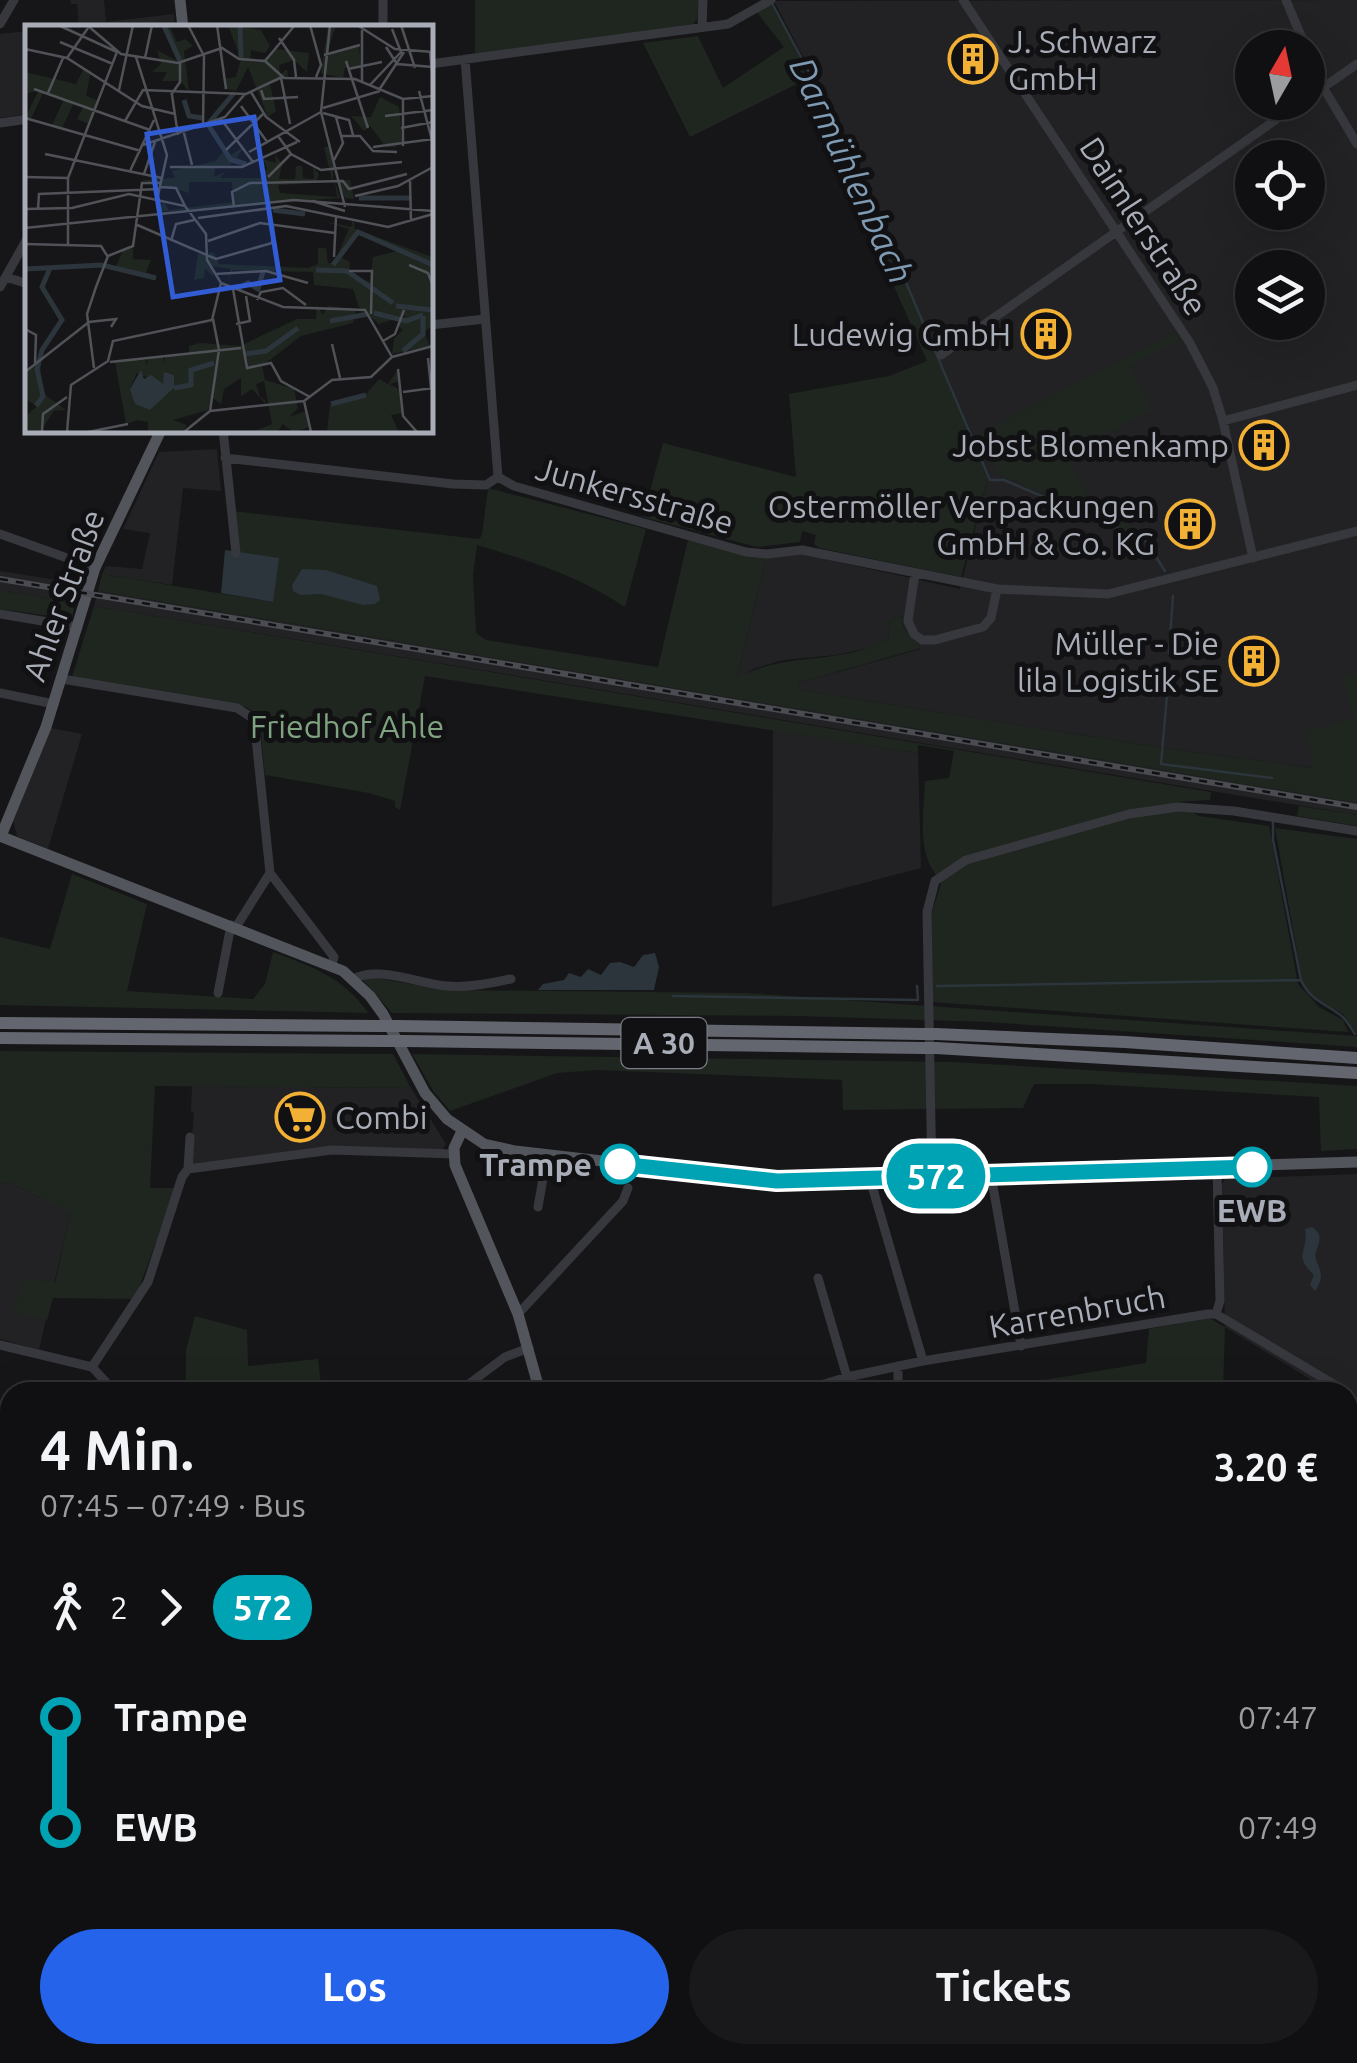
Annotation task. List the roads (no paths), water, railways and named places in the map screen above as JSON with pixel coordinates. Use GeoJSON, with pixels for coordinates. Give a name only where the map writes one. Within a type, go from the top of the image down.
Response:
{"type":"FeatureCollection","features":[{"type":"Feature","properties":{"kind":"highway","name":"A 30"},"geometry":{"type":"LineString","coordinates":[[0,1024],[398,1026],[929,1041],[1357,1074]]}},
{"type":"Feature","properties":{"kind":"highway","name":"A 30"},"geometry":{"type":"LineString","coordinates":[[0,1038],[1125,1042],[1357,1058]]}},
{"type":"Feature","properties":{"kind":"main road"},"geometry":{"type":"LineString","coordinates":[[180,0],[183,25]]}},
{"type":"Feature","properties":{"kind":"main road","name":"Ahler Straße"},"geometry":{"type":"LineString","coordinates":[[0,836],[54,704],[96,568],[160,432]]}},
{"type":"Feature","properties":{"kind":"main road"},"geometry":{"type":"LineString","coordinates":[[0,836],[332,964],[353,979],[384,1014],[425,1093],[446,1119],[484,1144],[547,1156],[760,1180],[1357,1162]]}},
{"type":"Feature","properties":{"kind":"main road"},"geometry":{"type":"LineString","coordinates":[[462,1131],[454,1154],[455,1165],[518,1314],[538,1382]]}},
{"type":"Feature","properties":{"kind":"street"},"geometry":{"type":"LineString","coordinates":[[0,24],[14,0]]}},
{"type":"Feature","properties":{"kind":"street"},"geometry":{"type":"LineString","coordinates":[[382,25],[383,0]]}},
{"type":"Feature","properties":{"kind":"street"},"geometry":{"type":"LineString","coordinates":[[702,27],[703,0]]}},
{"type":"Feature","properties":{"kind":"street"},"geometry":{"type":"LineString","coordinates":[[432,64],[728,24],[771,0]]}},
{"type":"Feature","properties":{"kind":"street","name":"Daimlerstraße"},"geometry":{"type":"LineString","coordinates":[[963,0],[1190,343],[1224,421],[1253,558]]}},
{"type":"Feature","properties":{"kind":"street"},"geometry":{"type":"LineString","coordinates":[[1286,0],[1299,30]]}},
{"type":"Feature","properties":{"kind":"street"},"geometry":{"type":"LineString","coordinates":[[464,59],[498,477]]}},
{"type":"Feature","properties":{"kind":"street"},"geometry":{"type":"LineString","coordinates":[[1325,86],[1357,64]]}},
{"type":"Feature","properties":{"kind":"street"},"geometry":{"type":"LineString","coordinates":[[1325,93],[1357,144]]}},
{"type":"Feature","properties":{"kind":"street"},"geometry":{"type":"LineString","coordinates":[[0,123],[25,119]]}},
{"type":"Feature","properties":{"kind":"street"},"geometry":{"type":"LineString","coordinates":[[942,355],[1276,120]]}},
{"type":"Feature","properties":{"kind":"street"},"geometry":{"type":"LineString","coordinates":[[3,282],[25,242]]}},
{"type":"Feature","properties":{"kind":"street"},"geometry":{"type":"LineString","coordinates":[[432,325],[485,319]]}},
{"type":"Feature","properties":{"kind":"street"},"geometry":{"type":"LineString","coordinates":[[1224,421],[1357,386]]}},
{"type":"Feature","properties":{"kind":"street"},"geometry":{"type":"LineString","coordinates":[[222,432],[236,553]]}},
{"type":"Feature","properties":{"kind":"street","name":"Junkersstraße"},"geometry":{"type":"LineString","coordinates":[[225,458],[452,484],[486,484],[498,477],[514,486],[746,552],[802,550],[997,589],[1052,594],[1108,594],[1357,531]]}},
{"type":"Feature","properties":{"kind":"street"},"geometry":{"type":"LineString","coordinates":[[0,534],[96,568]]}},
{"type":"Feature","properties":{"kind":"street"},"geometry":{"type":"LineString","coordinates":[[915,573],[908,621],[922,640],[983,627],[991,618],[997,589]]}},
{"type":"Feature","properties":{"kind":"street"},"geometry":{"type":"LineString","coordinates":[[0,614],[78,627]]}},
{"type":"Feature","properties":{"kind":"street"},"geometry":{"type":"LineString","coordinates":[[62,679],[237,708],[254,719],[270,872],[334,958],[332,964]]}},
{"type":"Feature","properties":{"kind":"street"},"geometry":{"type":"LineString","coordinates":[[0,693],[54,704]]}},
{"type":"Feature","properties":{"kind":"street"},"geometry":{"type":"LineString","coordinates":[[932,1176],[926,912],[935,881],[966,860],[1129,814],[1178,807],[1267,816],[1357,832]]}},
{"type":"Feature","properties":{"kind":"street"},"geometry":{"type":"LineString","coordinates":[[218,993],[233,926],[270,872]]}},
{"type":"Feature","properties":{"kind":"street"},"geometry":{"type":"LineString","coordinates":[[353,979],[370,974],[448,986],[477,986],[511,979]]}},
{"type":"Feature","properties":{"kind":"street"},"geometry":{"type":"LineString","coordinates":[[92,1366],[148,1282],[182,1177],[188,1170],[190,1137]]}},
{"type":"Feature","properties":{"kind":"street"},"geometry":{"type":"LineString","coordinates":[[188,1170],[332,1150],[454,1154]]}},
{"type":"Feature","properties":{"kind":"street"},"geometry":{"type":"LineString","coordinates":[[538,1206],[547,1156]]}},
{"type":"Feature","properties":{"kind":"street"},"geometry":{"type":"LineString","coordinates":[[1216,1314],[1220,1300],[1217,1168]]}},
{"type":"Feature","properties":{"kind":"street"},"geometry":{"type":"LineString","coordinates":[[991,1175],[1022,1346]]}},
{"type":"Feature","properties":{"kind":"street"},"geometry":{"type":"LineString","coordinates":[[870,1179],[923,1362]]}},
{"type":"Feature","properties":{"kind":"street"},"geometry":{"type":"LineString","coordinates":[[518,1314],[623,1201],[628,1188]]}},
{"type":"Feature","properties":{"kind":"street"},"geometry":{"type":"LineString","coordinates":[[818,1278],[848,1377]]}},
{"type":"Feature","properties":{"kind":"street","name":"Karrenbruch"},"geometry":{"type":"LineString","coordinates":[[831,1382],[898,1366],[1216,1314],[1329,1382]]}},
{"type":"Feature","properties":{"kind":"street"},"geometry":{"type":"LineString","coordinates":[[0,1346],[92,1366],[106,1382]]}},
{"type":"Feature","properties":{"kind":"street"},"geometry":{"type":"LineString","coordinates":[[471,1382],[505,1357],[529,1348]]}},
{"type":"Feature","properties":{"kind":"street"},"geometry":{"type":"LineString","coordinates":[[898,1366],[898,1382]]}},
{"type":"Feature","properties":{"kind":"waterway","name":"Darmühlenbach"},"geometry":{"type":"LineString","coordinates":[[773,5],[845,139],[990,480],[1004,480],[1145,540],[1165,571]]}},
{"type":"Feature","properties":{"kind":"waterway","name":"Darmühlenbach"},"geometry":{"type":"LineString","coordinates":[[1169,653],[1173,596]]}},
{"type":"Feature","properties":{"kind":"waterway","name":"Darmühlenbach"},"geometry":{"type":"LineString","coordinates":[[1169,672],[1161,764],[1272,778]]}},
{"type":"Feature","properties":{"kind":"waterway","name":"Darmühlenbach"},"geometry":{"type":"LineString","coordinates":[[1273,820],[1273,840],[1301,980],[1313,996],[1344,1018],[1355,1034]]}},
{"type":"Feature","properties":{"kind":"waterway"},"geometry":{"type":"LineString","coordinates":[[937,986],[1301,980]]}},
{"type":"Feature","properties":{"kind":"waterway"},"geometry":{"type":"LineString","coordinates":[[673,996],[918,1000],[917,986]]}},
{"type":"Feature","properties":{"kind":"railway"},"geometry":{"type":"LineString","coordinates":[[0,579],[1357,807]]}},
{"type":"Feature","properties":{"kind":"place","name":"J. Schwarz GmbH"},"geometry":{"type":"Point","coordinates":[973,59]}},
{"type":"Feature","properties":{"kind":"place","name":"Ludewig GmbH"},"geometry":{"type":"Point","coordinates":[1046,334]}},
{"type":"Feature","properties":{"kind":"place","name":"Jobst Blomenkamp"},"geometry":{"type":"Point","coordinates":[1264,445]}},
{"type":"Feature","properties":{"kind":"place","name":"Ostermöller Verpackungen GmbH & Co. KG"},"geometry":{"type":"Point","coordinates":[1190,524]}},
{"type":"Feature","properties":{"kind":"place","name":"Müller - Die lila Logistik SE"},"geometry":{"type":"Point","coordinates":[1254,661]}},
{"type":"Feature","properties":{"kind":"place","name":"Combi"},"geometry":{"type":"Point","coordinates":[300,1117]}},
{"type":"Feature","properties":{"kind":"place","name":"Trampe"},"geometry":{"type":"Point","coordinates":[620,1164]}},
{"type":"Feature","properties":{"kind":"place","name":"EWB"},"geometry":{"type":"Point","coordinates":[1252,1167]}},
{"type":"Feature","properties":{"kind":"park label","name":"Friedhof Ahle"},"geometry":{"type":"Point","coordinates":[347,726]}}]}
